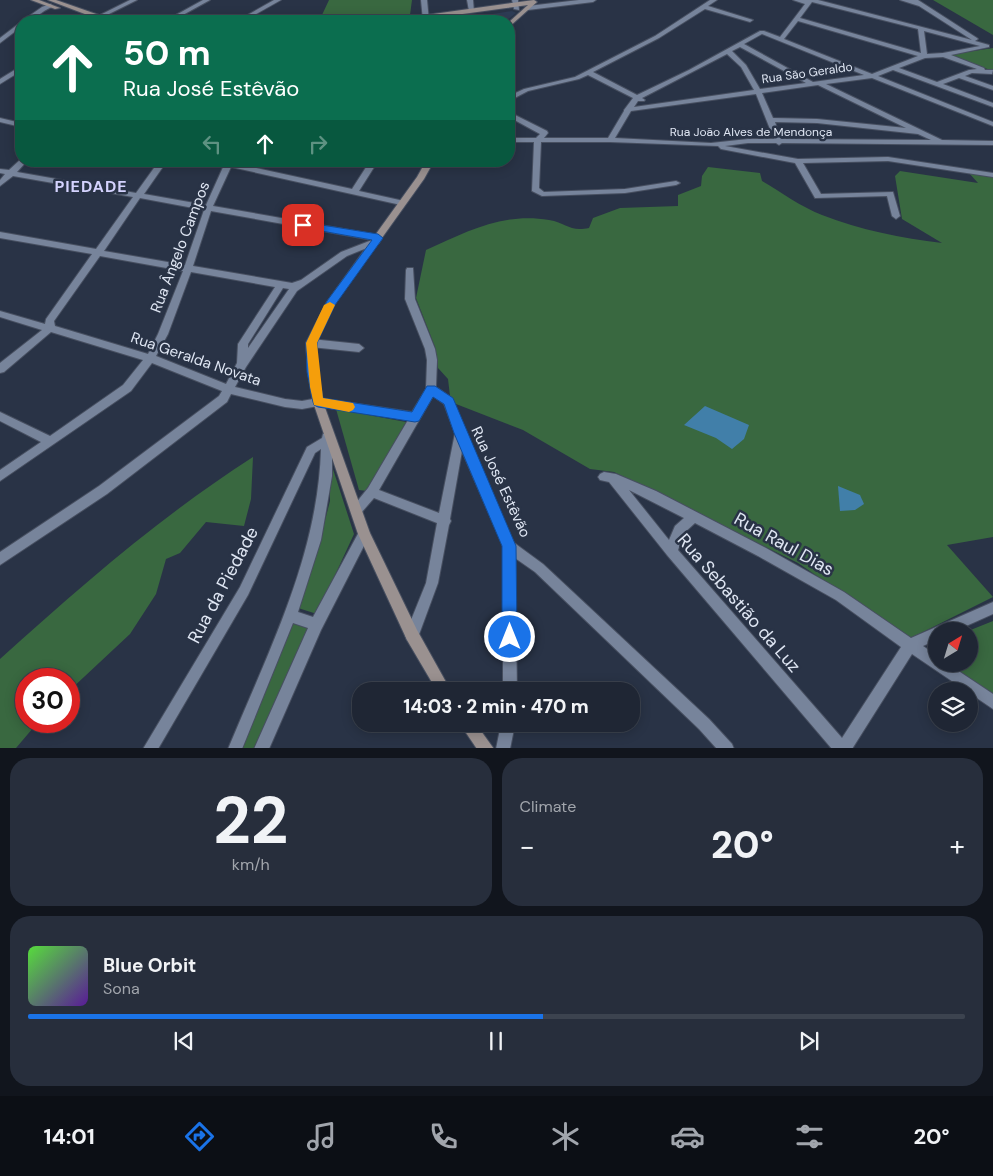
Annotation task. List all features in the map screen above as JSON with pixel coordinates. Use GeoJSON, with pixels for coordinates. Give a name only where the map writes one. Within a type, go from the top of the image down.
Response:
{"type":"FeatureCollection","features":[{"type":"Feature","properties":{"kind":"street"},"geometry":{"type":"LineString","coordinates":[[34,0],[51,2],[92,15]]}},
{"type":"Feature","properties":{"kind":"street"},"geometry":{"type":"LineString","coordinates":[[102,15],[134,0]]}},
{"type":"Feature","properties":{"kind":"street"},"geometry":{"type":"LineString","coordinates":[[179,15],[207,0]]}},
{"type":"Feature","properties":{"kind":"street"},"geometry":{"type":"LineString","coordinates":[[251,15],[278,0]]}},
{"type":"Feature","properties":{"kind":"street"},"geometry":{"type":"LineString","coordinates":[[424,0],[427,15]]}},
{"type":"Feature","properties":{"kind":"street"},"geometry":{"type":"LineString","coordinates":[[470,0],[472,11]]}},
{"type":"Feature","properties":{"kind":"street"},"geometry":{"type":"LineString","coordinates":[[456,15],[516,4],[528,8],[593,0]]}},
{"type":"Feature","properties":{"kind":"street"},"geometry":{"type":"LineString","coordinates":[[515,96],[526,90],[577,78],[657,37],[714,0]]}},
{"type":"Feature","properties":{"kind":"street"},"geometry":{"type":"LineString","coordinates":[[796,0],[987,46]]}},
{"type":"Feature","properties":{"kind":"street"},"geometry":{"type":"LineString","coordinates":[[904,0],[916,2],[987,46]]}},
{"type":"Feature","properties":{"kind":"street"},"geometry":{"type":"LineString","coordinates":[[452,15],[536,1]]}},
{"type":"Feature","properties":{"kind":"street"},"geometry":{"type":"LineString","coordinates":[[515,19],[536,1]]}},
{"type":"Feature","properties":{"kind":"street"},"geometry":{"type":"LineString","coordinates":[[33,15],[51,2]]}},
{"type":"Feature","properties":{"kind":"street"},"geometry":{"type":"LineString","coordinates":[[51,2],[78,15]]}},
{"type":"Feature","properties":{"kind":"street"},"geometry":{"type":"LineString","coordinates":[[781,39],[798,20],[810,2]]}},
{"type":"Feature","properties":{"kind":"street"},"geometry":{"type":"LineString","coordinates":[[705,7],[750,20]]}},
{"type":"Feature","properties":{"kind":"street"},"geometry":{"type":"LineString","coordinates":[[798,20],[924,56],[921,29]]}},
{"type":"Feature","properties":{"kind":"street"},"geometry":{"type":"LineString","coordinates":[[0,41],[15,28]]}},
{"type":"Feature","properties":{"kind":"street"},"geometry":{"type":"LineString","coordinates":[[0,32],[9,33]]}},
{"type":"Feature","properties":{"kind":"street"},"geometry":{"type":"LineString","coordinates":[[610,140],[636,98],[762,32],[993,124]]}},
{"type":"Feature","properties":{"kind":"street"},"geometry":{"type":"LineString","coordinates":[[739,44],[815,84],[943,144]]}},
{"type":"Feature","properties":{"kind":"street","name":"Rua São Geraldo"},"geometry":{"type":"LineString","coordinates":[[627,110],[872,76],[924,56],[943,55],[987,46]]}},
{"type":"Feature","properties":{"kind":"street"},"geometry":{"type":"LineString","coordinates":[[728,51],[735,54],[758,92],[779,143]]}},
{"type":"Feature","properties":{"kind":"street"},"geometry":{"type":"LineString","coordinates":[[943,55],[992,72]]}},
{"type":"Feature","properties":{"kind":"street"},"geometry":{"type":"LineString","coordinates":[[893,68],[993,106]]}},
{"type":"Feature","properties":{"kind":"street"},"geometry":{"type":"LineString","coordinates":[[937,84],[971,71],[992,72]]}},
{"type":"Feature","properties":{"kind":"street"},"geometry":{"type":"LineString","coordinates":[[0,72],[13,73]]}},
{"type":"Feature","properties":{"kind":"street"},"geometry":{"type":"LineString","coordinates":[[587,72],[636,98],[659,105]]}},
{"type":"Feature","properties":{"kind":"street"},"geometry":{"type":"LineString","coordinates":[[0,82],[13,73]]}},
{"type":"Feature","properties":{"kind":"street"},"geometry":{"type":"LineString","coordinates":[[960,76],[993,88]]}},
{"type":"Feature","properties":{"kind":"street"},"geometry":{"type":"LineString","coordinates":[[515,117],[544,133],[538,140],[535,189],[542,194],[626,191],[676,183]]}},
{"type":"Feature","properties":{"kind":"street"},"geometry":{"type":"LineString","coordinates":[[0,120],[15,123]]}},
{"type":"Feature","properties":{"kind":"street"},"geometry":{"type":"LineString","coordinates":[[770,120],[817,121],[920,132]]}},
{"type":"Feature","properties":{"kind":"street","name":"Rua João Alves de Mendonça"},"geometry":{"type":"LineString","coordinates":[[515,140],[610,140],[710,145],[748,141],[779,143],[993,143]]}},
{"type":"Feature","properties":{"kind":"street"},"geometry":{"type":"LineString","coordinates":[[710,145],[798,162],[888,159],[993,175]]}},
{"type":"Feature","properties":{"kind":"street"},"geometry":{"type":"LineString","coordinates":[[798,162],[818,196],[890,194],[896,216]]}},
{"type":"Feature","properties":{"kind":"street"},"geometry":{"type":"LineString","coordinates":[[0,184],[16,167]]}},
{"type":"Feature","properties":{"kind":"street"},"geometry":{"type":"LineString","coordinates":[[0,369],[50,328],[49,321],[159,167]]}},
{"type":"Feature","properties":{"kind":"street","name":"Rua Ângelo Campos"},"geometry":{"type":"LineString","coordinates":[[0,476],[127,388],[150,358],[163,334],[188,270],[208,209],[227,167]]}},
{"type":"Feature","properties":{"kind":"street"},"geometry":{"type":"LineString","coordinates":[[250,167],[402,204]]}},
{"type":"Feature","properties":{"kind":"street"},"geometry":{"type":"LineString","coordinates":[[355,192],[370,167]]}},
{"type":"Feature","properties":{"kind":"street"},"geometry":{"type":"LineString","coordinates":[[427,167],[330,304],[311,343],[318,402],[327,434],[357,509],[364,534],[412,635],[439,682]]}},
{"type":"Feature","properties":{"kind":"street"},"geometry":{"type":"LineString","coordinates":[[0,172],[377,239]]}},
{"type":"Feature","properties":{"kind":"street"},"geometry":{"type":"LineString","coordinates":[[0,235],[188,270],[298,286]]}},
{"type":"Feature","properties":{"kind":"street"},"geometry":{"type":"LineString","coordinates":[[0,559],[118,478],[223,399],[242,364],[298,286],[344,254],[377,239]]}},
{"type":"Feature","properties":{"kind":"street"},"geometry":{"type":"LineString","coordinates":[[357,509],[372,492],[431,389],[432,360],[430,349],[410,299],[410,270]]}},
{"type":"Feature","properties":{"kind":"street"},"geometry":{"type":"LineString","coordinates":[[242,364],[244,344],[282,285]]}},
{"type":"Feature","properties":{"kind":"street","name":"Rua Geralda Novata"},"geometry":{"type":"LineString","coordinates":[[0,314],[150,358],[227,389],[302,405],[318,402],[415,417]]}},
{"type":"Feature","properties":{"kind":"street"},"geometry":{"type":"LineString","coordinates":[[311,343],[358,348]]}},
{"type":"Feature","properties":{"kind":"street","name":"Rua José Estêvão"},"geometry":{"type":"LineString","coordinates":[[431,389],[448,401],[509,546],[539,568],[727,748]]}},
{"type":"Feature","properties":{"kind":"street"},"geometry":{"type":"LineString","coordinates":[[0,416],[50,441]]}},
{"type":"Feature","properties":{"kind":"street"},"geometry":{"type":"LineString","coordinates":[[412,635],[432,583],[460,433]]}},
{"type":"Feature","properties":{"kind":"street"},"geometry":{"type":"LineString","coordinates":[[235,748],[290,615],[306,571],[326,476],[327,434]]}},
{"type":"Feature","properties":{"kind":"street","name":"Rua da Piedade"},"geometry":{"type":"LineString","coordinates":[[150,748],[244,591],[311,450],[327,434]]}},
{"type":"Feature","properties":{"kind":"street","name":"Rua Raul Dias"},"geometry":{"type":"LineString","coordinates":[[608,477],[652,495],[762,552],[840,596],[928,657]]}},
{"type":"Feature","properties":{"kind":"street","name":"Rua Sebastião da Luz"},"geometry":{"type":"LineString","coordinates":[[608,477],[637,509],[670,551],[843,748]]}},
{"type":"Feature","properties":{"kind":"street"},"geometry":{"type":"LineString","coordinates":[[372,492],[445,521]]}},
{"type":"Feature","properties":{"kind":"street"},"geometry":{"type":"LineString","coordinates":[[637,509],[642,499],[652,495]]}},
{"type":"Feature","properties":{"kind":"street"},"geometry":{"type":"LineString","coordinates":[[670,551],[679,530],[693,517]]}},
{"type":"Feature","properties":{"kind":"street"},"geometry":{"type":"LineString","coordinates":[[261,748],[316,625],[364,534]]}},
{"type":"Feature","properties":{"kind":"street"},"geometry":{"type":"LineString","coordinates":[[509,546],[510,682]]}},
{"type":"Feature","properties":{"kind":"street"},"geometry":{"type":"LineString","coordinates":[[961,622],[993,608]]}},
{"type":"Feature","properties":{"kind":"street"},"geometry":{"type":"LineString","coordinates":[[290,615],[316,625]]}},
{"type":"Feature","properties":{"kind":"street"},"geometry":{"type":"LineString","coordinates":[[843,748],[910,645],[928,637]]}},
{"type":"Feature","properties":{"kind":"street","name":"Rua Raul Dias"},"geometry":{"type":"LineString","coordinates":[[950,672],[993,702]]}},
{"type":"Feature","properties":{"kind":"street"},"geometry":{"type":"LineString","coordinates":[[473,732],[486,748]]}},
{"type":"Feature","properties":{"kind":"street"},"geometry":{"type":"LineString","coordinates":[[503,748],[506,732]]}},
{"type":"Feature","properties":{"kind":"shaded area"},"geometry":{"type":"Polygon","coordinates":[[[512,11],[516,13],[514,15],[486,15],[512,11]]]}},
{"type":"Feature","properties":{"kind":"green space"},"geometry":{"type":"Polygon","coordinates":[[[329,0],[412,0],[410,15],[322,15],[329,0]]]}},
{"type":"Feature","properties":{"kind":"green space"},"geometry":{"type":"Polygon","coordinates":[[[933,0],[993,0],[993,35],[933,0]]]}},
{"type":"Feature","properties":{"kind":"green space"},"geometry":{"type":"Polygon","coordinates":[[[993,48],[993,71],[948,55],[993,48]]]}},
{"type":"Feature","properties":{"kind":"green space"},"geometry":{"type":"Polygon","coordinates":[[[708,167],[760,173],[762,181],[814,212],[881,233],[942,243],[902,219],[895,176],[900,171],[978,183],[969,173],[993,177],[993,537],[947,545],[993,597],[943,622],[928,622],[928,630],[909,639],[798,563],[614,472],[590,469],[523,430],[456,404],[450,396],[448,379],[438,368],[435,347],[416,298],[426,250],[470,230],[500,221],[532,218],[555,221],[572,228],[582,229],[589,228],[593,218],[620,208],[678,206],[678,195],[701,186],[702,176],[708,167]]]}},
{"type":"Feature","properties":{"kind":"green space"},"geometry":{"type":"Polygon","coordinates":[[[336,409],[406,422],[367,491],[359,490],[336,409]]]}},
{"type":"Feature","properties":{"kind":"green space"},"geometry":{"type":"Polygon","coordinates":[[[253,457],[251,499],[244,526],[206,522],[180,553],[166,559],[156,594],[130,634],[80,681],[80,668],[15,668],[15,733],[29,733],[16,748],[0,748],[0,659],[122,553],[219,480],[253,457]]]}},
{"type":"Feature","properties":{"kind":"green space"},"geometry":{"type":"Polygon","coordinates":[[[330,460],[354,534],[317,614],[298,608],[314,563],[330,501],[330,460]]]}},
{"type":"Feature","properties":{"kind":"green space"},"geometry":{"type":"Polygon","coordinates":[[[993,621],[993,694],[978,684],[978,682],[960,672],[978,672],[978,627],[993,621]]]}},
{"type":"Feature","properties":{"kind":"green space"},"geometry":{"type":"Polygon","coordinates":[[[293,622],[310,629],[254,748],[241,748],[293,622]]]}},
{"type":"Feature","properties":{"kind":"water"},"geometry":{"type":"Polygon","coordinates":[[[705,406],[749,425],[744,439],[732,449],[716,438],[684,425],[705,406]]]}},
{"type":"Feature","properties":{"kind":"water"},"geometry":{"type":"Polygon","coordinates":[[[838,486],[860,495],[864,504],[855,510],[840,511],[838,486]]]}},
{"type":"Feature","properties":{"kind":"slow traffic"},"geometry":{"type":"LineString","coordinates":[[330,305],[311,343],[318,402],[349,407]]}},
{"type":"Feature","properties":{"kind":"district","name":"PIEDADE"},"geometry":{"type":"Point","coordinates":[91,186]}},
{"type":"Feature","properties":{"kind":"route"},"geometry":{"type":"LineString","coordinates":[[303,225],[378,238],[330,304],[311,343],[318,402],[415,417],[431,389],[448,401],[509,546],[510,637]]}}]}
